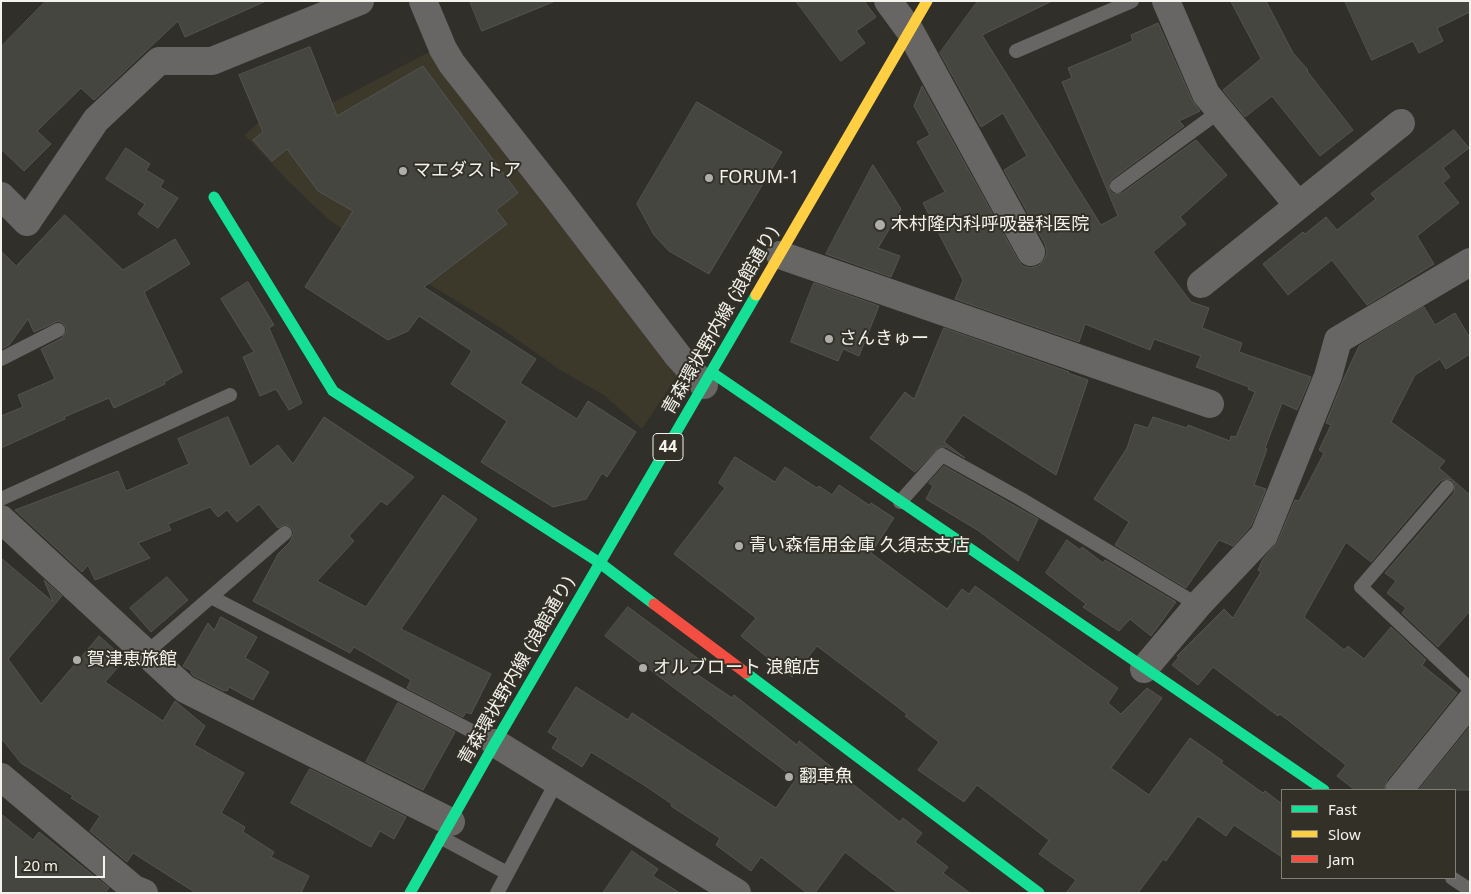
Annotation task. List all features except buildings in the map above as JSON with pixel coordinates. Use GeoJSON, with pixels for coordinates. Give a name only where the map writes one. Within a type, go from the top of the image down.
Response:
{"type":"FeatureCollection","features":[{"type":"Feature","properties":{"kind":"street"},"geometry":{"type":"LineString","coordinates":[[1,196],[27,222],[96,120],[159,61],[212,61],[360,1]]}},
{"type":"Feature","properties":{"kind":"street"},"geometry":{"type":"LineString","coordinates":[[423,1],[443,49],[452,64],[678,356],[708,379],[900,502],[1323,789]]}},
{"type":"Feature","properties":{"kind":"street"},"geometry":{"type":"LineString","coordinates":[[888,1],[910,31],[1031,252]]}},
{"type":"Feature","properties":{"kind":"street","name":"青森環状野内線 (浪館通り)"},"geometry":{"type":"LineString","coordinates":[[410,893],[495,743],[927,1]]}},
{"type":"Feature","properties":{"kind":"street"},"geometry":{"type":"LineString","coordinates":[[1166,1],[1206,94],[1298,205]]}},
{"type":"Feature","properties":{"kind":"street"},"geometry":{"type":"LineString","coordinates":[[1201,284],[1401,124]]}},
{"type":"Feature","properties":{"kind":"street"},"geometry":{"type":"LineString","coordinates":[[214,197],[333,391],[600,564],[1039,893]]}},
{"type":"Feature","properties":{"kind":"street"},"geometry":{"type":"LineString","coordinates":[[780,255],[1210,404]]}},
{"type":"Feature","properties":{"kind":"street"},"geometry":{"type":"LineString","coordinates":[[1144,669],[1198,605],[1264,535],[1328,376],[1338,340],[1470,262]]}},
{"type":"Feature","properties":{"kind":"street"},"geometry":{"type":"LineString","coordinates":[[1,519],[185,689],[446,830]]}},
{"type":"Feature","properties":{"kind":"street"},"geometry":{"type":"LineString","coordinates":[[1400,789],[1470,702]]}},
{"type":"Feature","properties":{"kind":"street"},"geometry":{"type":"LineString","coordinates":[[495,743],[737,893]]}},
{"type":"Feature","properties":{"kind":"street"},"geometry":{"type":"LineString","coordinates":[[1,777],[128,888]]}},
{"type":"Feature","properties":{"kind":"lane"},"geometry":{"type":"LineString","coordinates":[[1016,51],[1132,1]]}},
{"type":"Feature","properties":{"kind":"lane"},"geometry":{"type":"LineString","coordinates":[[1117,186],[1220,111]]}},
{"type":"Feature","properties":{"kind":"lane"},"geometry":{"type":"LineString","coordinates":[[1,359],[58,330]]}},
{"type":"Feature","properties":{"kind":"lane"},"geometry":{"type":"LineString","coordinates":[[1,499],[230,395]]}},
{"type":"Feature","properties":{"kind":"lane"},"geometry":{"type":"LineString","coordinates":[[900,502],[942,455],[1021,499],[1198,605]]}},
{"type":"Feature","properties":{"kind":"lane"},"geometry":{"type":"LineString","coordinates":[[1447,487],[1361,587],[1470,689]]}},
{"type":"Feature","properties":{"kind":"lane"},"geometry":{"type":"LineString","coordinates":[[146,653],[286,533]]}},
{"type":"Feature","properties":{"kind":"lane"},"geometry":{"type":"LineString","coordinates":[[211,597],[495,743]]}},
{"type":"Feature","properties":{"kind":"lane"},"geometry":{"type":"LineString","coordinates":[[497,893],[557,781]]}},
{"type":"Feature","properties":{"kind":"lane"},"geometry":{"type":"LineString","coordinates":[[446,830],[507,873]]}},
{"type":"Feature","properties":{"kind":"lane"},"geometry":{"type":"LineString","coordinates":[[1454,879],[1470,890]]}},
{"type":"Feature","properties":{"kind":"shaded area"},"geometry":{"type":"Polygon","coordinates":[[[429,52],[677,376],[642,429],[604,395],[560,370],[501,328],[386,258],[328,219],[288,181],[245,135],[260,121],[336,101],[429,52]]]}},
{"type":"Feature","properties":{"kind":"traffic: fast"},"geometry":{"type":"LineString","coordinates":[[214,197],[333,391],[600,563],[654,604]]}},
{"type":"Feature","properties":{"kind":"traffic: fast"},"geometry":{"type":"LineString","coordinates":[[410,893],[495,743],[756,295]]}},
{"type":"Feature","properties":{"kind":"traffic: fast"},"geometry":{"type":"LineString","coordinates":[[711,372],[1323,789]]}},
{"type":"Feature","properties":{"kind":"traffic: fast"},"geometry":{"type":"LineString","coordinates":[[746,673],[1039,893]]}},
{"type":"Feature","properties":{"kind":"traffic: slow"},"geometry":{"type":"LineString","coordinates":[[756,295],[927,1]]}},
{"type":"Feature","properties":{"kind":"traffic: jam"},"geometry":{"type":"LineString","coordinates":[[654,604],[746,673]]}},
{"type":"Feature","properties":{"kind":"place","name":"マエダストア"},"geometry":{"type":"Point","coordinates":[403,171]}},
{"type":"Feature","properties":{"kind":"place","name":"FORUM-1"},"geometry":{"type":"Point","coordinates":[709,178]}},
{"type":"Feature","properties":{"kind":"place","name":"木村隆内科呼吸器科医院"},"geometry":{"type":"Point","coordinates":[880,225]}},
{"type":"Feature","properties":{"kind":"place","name":"さんきゅー"},"geometry":{"type":"Point","coordinates":[829,339]}},
{"type":"Feature","properties":{"kind":"place","name":"青い森信用金庫 久須志支店"},"geometry":{"type":"Point","coordinates":[739,546]}},
{"type":"Feature","properties":{"kind":"place","name":"賀津恵旅館"},"geometry":{"type":"Point","coordinates":[77,660]}},
{"type":"Feature","properties":{"kind":"place","name":"オルブロート 浪館店"},"geometry":{"type":"Point","coordinates":[643,668]}},
{"type":"Feature","properties":{"kind":"place","name":"翻車魚"},"geometry":{"type":"Point","coordinates":[789,777]}}]}
